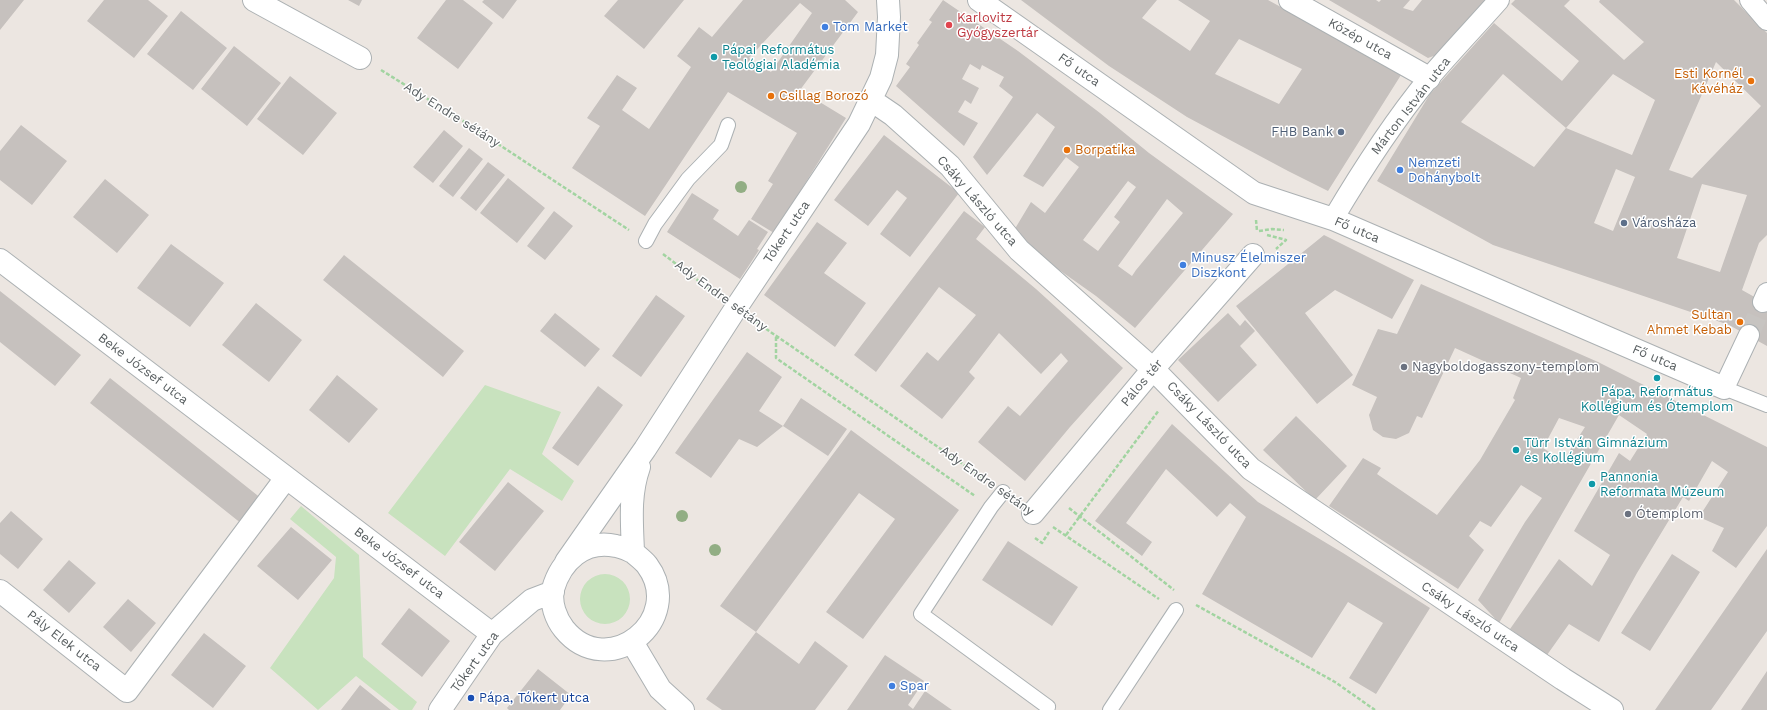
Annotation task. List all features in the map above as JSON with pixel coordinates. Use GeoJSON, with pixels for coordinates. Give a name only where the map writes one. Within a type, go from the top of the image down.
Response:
{"type":"FeatureCollection","features":[{"type":"Feature","properties":{"kind":"street"},"geometry":{"type":"LineString","coordinates":[[254,0],[360,58]]}},
{"type":"Feature","properties":{"kind":"street","name":"Tókert utca"},"geometry":{"type":"LineString","coordinates":[[566,562],[581,551],[598,545],[616,546],[633,552],[646,564],[655,580],[658,598],[655,615],[646,630],[632,642],[617,648],[600,650],[584,646],[570,637],[560,624],[554,609],[553,592],[557,576],[566,562],[646,449],[736,308],[859,124],[881,78],[887,55],[889,17],[888,0]]}},
{"type":"Feature","properties":{"kind":"street","name":"Fő utca"},"geometry":{"type":"LineString","coordinates":[[979,0],[1254,193],[1333,219],[1724,388]]}},
{"type":"Feature","properties":{"kind":"street","name":"Közép utca"},"geometry":{"type":"LineString","coordinates":[[1290,0],[1429,78]]}},
{"type":"Feature","properties":{"kind":"street","name":"Márton István utca"},"geometry":{"type":"LineString","coordinates":[[1333,219],[1364,168],[1396,120],[1429,78],[1499,0]]}},
{"type":"Feature","properties":{"kind":"street"},"geometry":{"type":"LineString","coordinates":[[1750,0],[1767,20]]}},
{"type":"Feature","properties":{"kind":"street","name":"Csáky László utca"},"geometry":{"type":"LineString","coordinates":[[871,100],[893,115],[950,166],[1019,250],[1153,369],[1251,469],[1563,679],[1612,710]]}},
{"type":"Feature","properties":{"kind":"street","name":"Pálos tér"},"geometry":{"type":"LineString","coordinates":[[1031,524],[1153,369],[1253,255]]}},
{"type":"Feature","properties":{"kind":"street","name":"Beke József utca"},"geometry":{"type":"LineString","coordinates":[[0,260],[492,634]]}},
{"type":"Feature","properties":{"kind":"street"},"geometry":{"type":"LineString","coordinates":[[1724,388],[1749,335]]}},
{"type":"Feature","properties":{"kind":"street","name":"Tókert utca"},"geometry":{"type":"LineString","coordinates":[[633,552],[632,497],[634,479],[646,449]]}},
{"type":"Feature","properties":{"kind":"street","name":"Pály Elek utca"},"geometry":{"type":"LineString","coordinates":[[0,591],[127,691],[286,478]]}},
{"type":"Feature","properties":{"kind":"street","name":"Tókert utca"},"geometry":{"type":"LineString","coordinates":[[440,710],[492,634],[532,600],[553,592]]}},
{"type":"Feature","properties":{"kind":"street"},"geometry":{"type":"LineString","coordinates":[[632,642],[660,689],[683,710]]}},
{"type":"Feature","properties":{"kind":"lane"},"geometry":{"type":"LineString","coordinates":[[646,241],[655,224],[688,179],[722,145],[728,125]]}},
{"type":"Feature","properties":{"kind":"lane","name":"Fő utca"},"geometry":{"type":"LineString","coordinates":[[1724,388],[1767,405]]}},
{"type":"Feature","properties":{"kind":"lane"},"geometry":{"type":"LineString","coordinates":[[1003,492],[991,507],[921,614],[1048,707],[1047,710]]}},
{"type":"Feature","properties":{"kind":"lane"},"geometry":{"type":"LineString","coordinates":[[1110,710],[1176,610]]}},
{"type":"Feature","properties":{"kind":"path","name":"Ady Endre sétány"},"geometry":{"type":"LineString","coordinates":[[360,58],[467,123],[646,241],[776,337],[1003,492]]}},
{"type":"Feature","properties":{"kind":"path"},"geometry":{"type":"LineString","coordinates":[[1257,232],[1272,229],[1291,231]]}},
{"type":"Feature","properties":{"kind":"path"},"geometry":{"type":"LineString","coordinates":[[776,337],[776,358],[991,507]]}},
{"type":"Feature","properties":{"kind":"path"},"geometry":{"type":"LineString","coordinates":[[1066,535],[1175,390]]}},
{"type":"Feature","properties":{"kind":"path"},"geometry":{"type":"LineString","coordinates":[[1064,511],[1068,506],[1178,593]]}},
{"type":"Feature","properties":{"kind":"path"},"geometry":{"type":"LineString","coordinates":[[1031,524],[1042,543],[1056,521]]}},
{"type":"Feature","properties":{"kind":"path"},"geometry":{"type":"LineString","coordinates":[[1053,527],[1176,610]]}},
{"type":"Feature","properties":{"kind":"path"},"geometry":{"type":"LineString","coordinates":[[1195,604],[1335,682],[1375,710]]}},
{"type":"Feature","properties":{"kind":"green space"},"geometry":{"type":"Polygon","coordinates":[[[485,385],[561,412],[542,454],[574,481],[562,501],[510,469],[445,556],[388,513],[485,385]]]}},
{"type":"Feature","properties":{"kind":"green space"},"geometry":{"type":"Polygon","coordinates":[[[301,506],[359,555],[363,657],[417,702],[412,710],[399,710],[356,676],[318,710],[270,668],[334,578],[336,557],[290,519],[301,506]]]}},
{"type":"Feature","properties":{"kind":"green space"},"geometry":{"type":"Polygon","coordinates":[[[600,574],[610,574],[623,581],[630,594],[630,604],[623,617],[610,624],[600,624],[591,620],[584,613],[580,604],[580,594],[584,585],[591,578],[600,574]]]}},
{"type":"Feature","properties":{"kind":"building"},"geometry":{"type":"Polygon","coordinates":[[[0,0],[24,0],[0,30],[0,0]]]}},
{"type":"Feature","properties":{"kind":"building"},"geometry":{"type":"Polygon","coordinates":[[[104,0],[148,0],[168,16],[134,58],[87,21],[104,0]]]}},
{"type":"Feature","properties":{"kind":"building"},"geometry":{"type":"Polygon","coordinates":[[[348,0],[362,0],[359,6],[348,0]]]}},
{"type":"Feature","properties":{"kind":"building"},"geometry":{"type":"Polygon","coordinates":[[[446,0],[463,0],[493,23],[458,69],[417,38],[446,0]]]}},
{"type":"Feature","properties":{"kind":"building"},"geometry":{"type":"Polygon","coordinates":[[[484,0],[517,0],[503,19],[482,2],[484,0]]]}},
{"type":"Feature","properties":{"kind":"building"},"geometry":{"type":"Polygon","coordinates":[[[618,0],[684,0],[644,49],[604,16],[618,0]]]}},
{"type":"Feature","properties":{"kind":"building"},"geometry":{"type":"Polygon","coordinates":[[[743,0],[845,0],[858,12],[800,90],[846,118],[774,233],[751,219],[773,184],[768,181],[797,133],[728,92],[645,216],[572,168],[600,126],[587,118],[617,75],[637,88],[622,110],[649,129],[691,67],[677,56],[699,27],[712,37],[743,0]],[[800,3],[749,58],[771,72],[812,13],[800,3]]]}},
{"type":"Feature","properties":{"kind":"building"},"geometry":{"type":"Polygon","coordinates":[[[943,0],[1018,51],[1100,113],[1149,153],[1233,214],[1135,328],[1096,296],[1048,262],[1013,232],[1031,202],[1045,213],[1079,167],[1066,157],[1043,187],[1023,176],[1055,127],[1037,113],[987,175],[973,157],[1013,97],[999,86],[1004,77],[982,65],[980,70],[970,64],[962,79],[979,88],[971,104],[965,100],[958,112],[978,123],[964,146],[896,86],[910,67],[906,64],[919,45],[917,43],[932,22],[929,20],[943,0]],[[1128,181],[1083,240],[1098,251],[1120,222],[1114,217],[1136,187],[1128,181]],[[1167,199],[1118,266],[1132,276],[1183,213],[1167,199]]]}},
{"type":"Feature","properties":{"kind":"building"},"geometry":{"type":"Polygon","coordinates":[[[1021,0],[1157,0],[1142,18],[1190,51],[1210,21],[1178,0],[1268,0],[1363,52],[1401,75],[1328,191],[1187,117],[1109,66],[1021,0]],[[1239,39],[1215,74],[1279,104],[1302,69],[1239,39]]]}},
{"type":"Feature","properties":{"kind":"building"},"geometry":{"type":"Polygon","coordinates":[[[1329,0],[1376,0],[1379,2],[1381,0],[1410,0],[1403,8],[1413,11],[1422,0],[1487,0],[1439,54],[1428,58],[1329,0]]]}},
{"type":"Feature","properties":{"kind":"building"},"geometry":{"type":"Polygon","coordinates":[[[1515,0],[1570,0],[1564,6],[1624,60],[1644,42],[1599,2],[1600,0],[1734,0],[1767,33],[1767,235],[1759,243],[1742,290],[1767,304],[1767,346],[1729,325],[1493,245],[1377,181],[1430,94],[1494,23],[1562,81],[1579,61],[1511,4],[1515,0]],[[1716,62],[1669,170],[1692,178],[1761,106],[1716,62]],[[1503,74],[1461,122],[1534,167],[1566,128],[1503,74]],[[1613,74],[1566,128],[1632,155],[1655,100],[1613,74]],[[1616,169],[1594,223],[1613,231],[1635,177],[1616,169]],[[1702,184],[1677,258],[1720,272],[1747,195],[1702,184]]]}},
{"type":"Feature","properties":{"kind":"building"},"geometry":{"type":"Polygon","coordinates":[[[181,11],[227,48],[193,90],[147,54],[181,11]]]}},
{"type":"Feature","properties":{"kind":"building"},"geometry":{"type":"Polygon","coordinates":[[[234,46],[281,83],[247,126],[201,89],[234,46]]]}},
{"type":"Feature","properties":{"kind":"building"},"geometry":{"type":"Polygon","coordinates":[[[290,76],[337,113],[303,155],[257,119],[290,76]]]}},
{"type":"Feature","properties":{"kind":"building"},"geometry":{"type":"Polygon","coordinates":[[[21,125],[67,161],[32,205],[0,180],[0,151],[21,125]]]}},
{"type":"Feature","properties":{"kind":"building"},"geometry":{"type":"Polygon","coordinates":[[[444,130],[463,146],[433,183],[413,167],[444,130]]]}},
{"type":"Feature","properties":{"kind":"building"},"geometry":{"type":"Polygon","coordinates":[[[884,135],[959,193],[910,257],[880,234],[907,198],[897,190],[868,226],[834,200],[884,135]]]}},
{"type":"Feature","properties":{"kind":"building"},"geometry":{"type":"Polygon","coordinates":[[[469,148],[483,159],[453,197],[439,186],[469,148]]]}},
{"type":"Feature","properties":{"kind":"building"},"geometry":{"type":"Polygon","coordinates":[[[488,162],[505,175],[476,211],[460,198],[488,162]]]}},
{"type":"Feature","properties":{"kind":"building"},"geometry":{"type":"Polygon","coordinates":[[[508,178],[545,208],[517,243],[480,213],[508,178]]]}},
{"type":"Feature","properties":{"kind":"building"},"geometry":{"type":"Polygon","coordinates":[[[105,179],[149,215],[117,253],[73,217],[105,179]]]}},
{"type":"Feature","properties":{"kind":"building"},"geometry":{"type":"Polygon","coordinates":[[[692,193],[719,210],[713,219],[738,236],[749,220],[768,232],[757,249],[759,250],[740,279],[667,232],[692,193]]]}},
{"type":"Feature","properties":{"kind":"building"},"geometry":{"type":"Polygon","coordinates":[[[554,211],[573,226],[545,260],[527,246],[554,211]]]}},
{"type":"Feature","properties":{"kind":"building"},"geometry":{"type":"Polygon","coordinates":[[[964,211],[985,227],[976,239],[1036,289],[1123,368],[1070,427],[1025,481],[978,442],[1008,406],[1020,416],[1068,361],[1061,353],[1041,374],[999,333],[969,372],[975,378],[942,419],[900,386],[927,352],[938,361],[976,315],[939,287],[876,372],[854,355],[964,211]]]}},
{"type":"Feature","properties":{"kind":"building"},"geometry":{"type":"Polygon","coordinates":[[[817,222],[847,243],[824,273],[866,303],[835,347],[764,295],[817,222]]]}},
{"type":"Feature","properties":{"kind":"building"},"geometry":{"type":"Polygon","coordinates":[[[1324,235],[1414,280],[1392,319],[1335,290],[1305,313],[1353,375],[1317,404],[1236,306],[1324,235]]]}},
{"type":"Feature","properties":{"kind":"building"},"geometry":{"type":"Polygon","coordinates":[[[171,244],[224,283],[190,327],[137,288],[171,244]]]}},
{"type":"Feature","properties":{"kind":"building"},"geometry":{"type":"Polygon","coordinates":[[[344,255],[464,351],[443,377],[323,280],[344,255]]]}},
{"type":"Feature","properties":{"kind":"building"},"geometry":{"type":"Polygon","coordinates":[[[1421,284],[1598,362],[1767,447],[1767,526],[1736,568],[1712,551],[1724,528],[1699,517],[1728,472],[1712,461],[1689,501],[1683,497],[1637,573],[1599,642],[1569,624],[1547,655],[1510,629],[1559,559],[1592,586],[1610,555],[1574,531],[1619,453],[1630,461],[1647,434],[1619,415],[1499,623],[1478,600],[1525,522],[1542,498],[1521,485],[1491,527],[1480,521],[1469,536],[1484,550],[1458,589],[1329,506],[1363,458],[1381,468],[1377,474],[1437,515],[1480,460],[1515,400],[1513,398],[1521,378],[1455,348],[1422,418],[1417,416],[1409,433],[1396,439],[1383,437],[1373,430],[1369,415],[1377,397],[1352,385],[1378,329],[1397,334],[1421,284]],[[1559,418],[1543,448],[1563,461],[1585,427],[1559,418]]]}},
{"type":"Feature","properties":{"kind":"building"},"geometry":{"type":"Polygon","coordinates":[[[0,291],[81,355],[55,386],[0,342],[0,291]]]}},
{"type":"Feature","properties":{"kind":"building"},"geometry":{"type":"Polygon","coordinates":[[[656,295],[685,316],[641,377],[612,356],[656,295]]]}},
{"type":"Feature","properties":{"kind":"building"},"geometry":{"type":"Polygon","coordinates":[[[256,303],[302,340],[269,382],[222,345],[256,303]]]}},
{"type":"Feature","properties":{"kind":"building"},"geometry":{"type":"Polygon","coordinates":[[[555,313],[600,349],[585,367],[540,331],[555,313]]]}},
{"type":"Feature","properties":{"kind":"building"},"geometry":{"type":"Polygon","coordinates":[[[1228,313],[1240,326],[1245,320],[1255,331],[1240,346],[1257,365],[1218,402],[1178,360],[1228,313]]]}},
{"type":"Feature","properties":{"kind":"building"},"geometry":{"type":"Polygon","coordinates":[[[747,352],[782,377],[759,411],[783,426],[757,447],[739,439],[711,478],[675,453],[747,352]]]}},
{"type":"Feature","properties":{"kind":"building"},"geometry":{"type":"Polygon","coordinates":[[[337,375],[378,409],[349,443],[309,410],[337,375]]]}},
{"type":"Feature","properties":{"kind":"building"},"geometry":{"type":"Polygon","coordinates":[[[110,378],[262,499],[242,524],[90,403],[110,378]]]}},
{"type":"Feature","properties":{"kind":"building"},"geometry":{"type":"Polygon","coordinates":[[[598,386],[623,405],[578,466],[552,448],[598,386]]]}},
{"type":"Feature","properties":{"kind":"building"},"geometry":{"type":"Polygon","coordinates":[[[801,398],[847,429],[828,456],[783,426],[801,398]]]}},
{"type":"Feature","properties":{"kind":"building"},"geometry":{"type":"Polygon","coordinates":[[[1296,416],[1347,466],[1315,500],[1263,450],[1296,416]]]}},
{"type":"Feature","properties":{"kind":"building"},"geometry":{"type":"Polygon","coordinates":[[[1172,424],[1258,502],[1430,608],[1376,694],[1349,678],[1383,623],[1348,602],[1312,658],[1202,594],[1246,517],[1230,503],[1217,517],[1166,469],[1126,523],[1152,542],[1142,556],[1095,521],[1172,424]]]}},
{"type":"Feature","properties":{"kind":"building"},"geometry":{"type":"Polygon","coordinates":[[[851,430],[959,510],[863,639],[826,612],[895,519],[859,493],[756,632],[720,606],[851,430]]]}},
{"type":"Feature","properties":{"kind":"building"},"geometry":{"type":"Polygon","coordinates":[[[508,482],[544,511],[495,571],[459,542],[508,482]]]}},
{"type":"Feature","properties":{"kind":"building"},"geometry":{"type":"Polygon","coordinates":[[[11,511],[43,539],[18,569],[0,554],[0,523],[11,511]]]}},
{"type":"Feature","properties":{"kind":"building"},"geometry":{"type":"Polygon","coordinates":[[[291,527],[332,560],[298,600],[257,566],[291,527]]]}},
{"type":"Feature","properties":{"kind":"building"},"geometry":{"type":"Polygon","coordinates":[[[1008,541],[1078,587],[1052,626],[982,580],[1008,541]]]}},
{"type":"Feature","properties":{"kind":"building"},"geometry":{"type":"Polygon","coordinates":[[[1767,549],[1767,631],[1711,710],[1655,710],[1767,549]]]}},
{"type":"Feature","properties":{"kind":"building"},"geometry":{"type":"Polygon","coordinates":[[[1672,554],[1700,572],[1650,651],[1621,633],[1672,554]]]}},
{"type":"Feature","properties":{"kind":"building"},"geometry":{"type":"Polygon","coordinates":[[[69,560],[96,583],[69,613],[43,590],[69,560]]]}},
{"type":"Feature","properties":{"kind":"building"},"geometry":{"type":"Polygon","coordinates":[[[128,599],[156,623],[131,652],[103,627],[128,599]]]}},
{"type":"Feature","properties":{"kind":"building"},"geometry":{"type":"Polygon","coordinates":[[[409,608],[450,641],[422,677],[381,644],[409,608]]]}},
{"type":"Feature","properties":{"kind":"building"},"geometry":{"type":"Polygon","coordinates":[[[756,632],[799,664],[815,641],[848,666],[815,710],[722,710],[706,699],[756,632]]]}},
{"type":"Feature","properties":{"kind":"building"},"geometry":{"type":"Polygon","coordinates":[[[204,633],[246,666],[213,708],[171,675],[204,633]]]}},
{"type":"Feature","properties":{"kind":"building","name":"Spar"},"geometry":{"type":"Polygon","coordinates":[[[885,655],[924,681],[908,705],[913,709],[925,691],[952,710],[847,710],[885,655]]]}},
{"type":"Feature","properties":{"kind":"building"},"geometry":{"type":"Polygon","coordinates":[[[538,669],[571,695],[560,710],[509,710],[507,708],[538,669]]]}},
{"type":"Feature","properties":{"kind":"building"},"geometry":{"type":"Polygon","coordinates":[[[1767,671],[1767,710],[1741,710],[1767,671]]]}},
{"type":"Feature","properties":{"kind":"building"},"geometry":{"type":"Polygon","coordinates":[[[360,685],[391,710],[341,710],[360,685]]]}},
{"type":"Feature","properties":{"kind":"tunnel"},"geometry":{"type":"LineString","coordinates":[[1749,335],[1763,302]]}},
{"type":"Feature","properties":{"kind":"place","name":"Karlovitz Gyógyszertár"},"geometry":{"type":"Point","coordinates":[949,25]}},
{"type":"Feature","properties":{"kind":"place","name":"Tom Market"},"geometry":{"type":"Point","coordinates":[825,27]}},
{"type":"Feature","properties":{"kind":"place","name":"Pápai Református Teológiai Aladémia"},"geometry":{"type":"Point","coordinates":[714,57]}},
{"type":"Feature","properties":{"kind":"place","name":"Esti Kornél Kávéház"},"geometry":{"type":"Point","coordinates":[1751,81]}},
{"type":"Feature","properties":{"kind":"place","name":"Csillag Borozó"},"geometry":{"type":"Point","coordinates":[771,96]}},
{"type":"Feature","properties":{"kind":"place","name":"FHB Bank"},"geometry":{"type":"Point","coordinates":[1341,132]}},
{"type":"Feature","properties":{"kind":"place","name":"Borpatika"},"geometry":{"type":"Point","coordinates":[1067,150]}},
{"type":"Feature","properties":{"kind":"place","name":"Nemzeti Dohánybolt"},"geometry":{"type":"Point","coordinates":[1400,170]}},
{"type":"Feature","properties":{"kind":"place","name":"Városháza"},"geometry":{"type":"Point","coordinates":[1624,223]}},
{"type":"Feature","properties":{"kind":"place","name":"Minusz Élelmiszer Diszkont"},"geometry":{"type":"Point","coordinates":[1183,265]}},
{"type":"Feature","properties":{"kind":"place","name":"Sultan Ahmet Kebab"},"geometry":{"type":"Point","coordinates":[1740,322]}},
{"type":"Feature","properties":{"kind":"place","name":"Nagyboldogasszony-templom"},"geometry":{"type":"Point","coordinates":[1404,367]}},
{"type":"Feature","properties":{"kind":"place","name":"Pápa, Református Kollégium és Ótemplom"},"geometry":{"type":"Point","coordinates":[1657,378]}},
{"type":"Feature","properties":{"kind":"place","name":"Türr István Gimnázium és Kollégium"},"geometry":{"type":"Point","coordinates":[1516,450]}},
{"type":"Feature","properties":{"kind":"place","name":"Pannonia Reformata Múzeum"},"geometry":{"type":"Point","coordinates":[1592,484]}},
{"type":"Feature","properties":{"kind":"place","name":"Ótemplom"},"geometry":{"type":"Point","coordinates":[1628,514]}},
{"type":"Feature","properties":{"kind":"place","name":"Spar"},"geometry":{"type":"Point","coordinates":[892,686]}},
{"type":"Feature","properties":{"kind":"place","name":"Pápa, Tókert utca"},"geometry":{"type":"Point","coordinates":[471,698]}}]}
